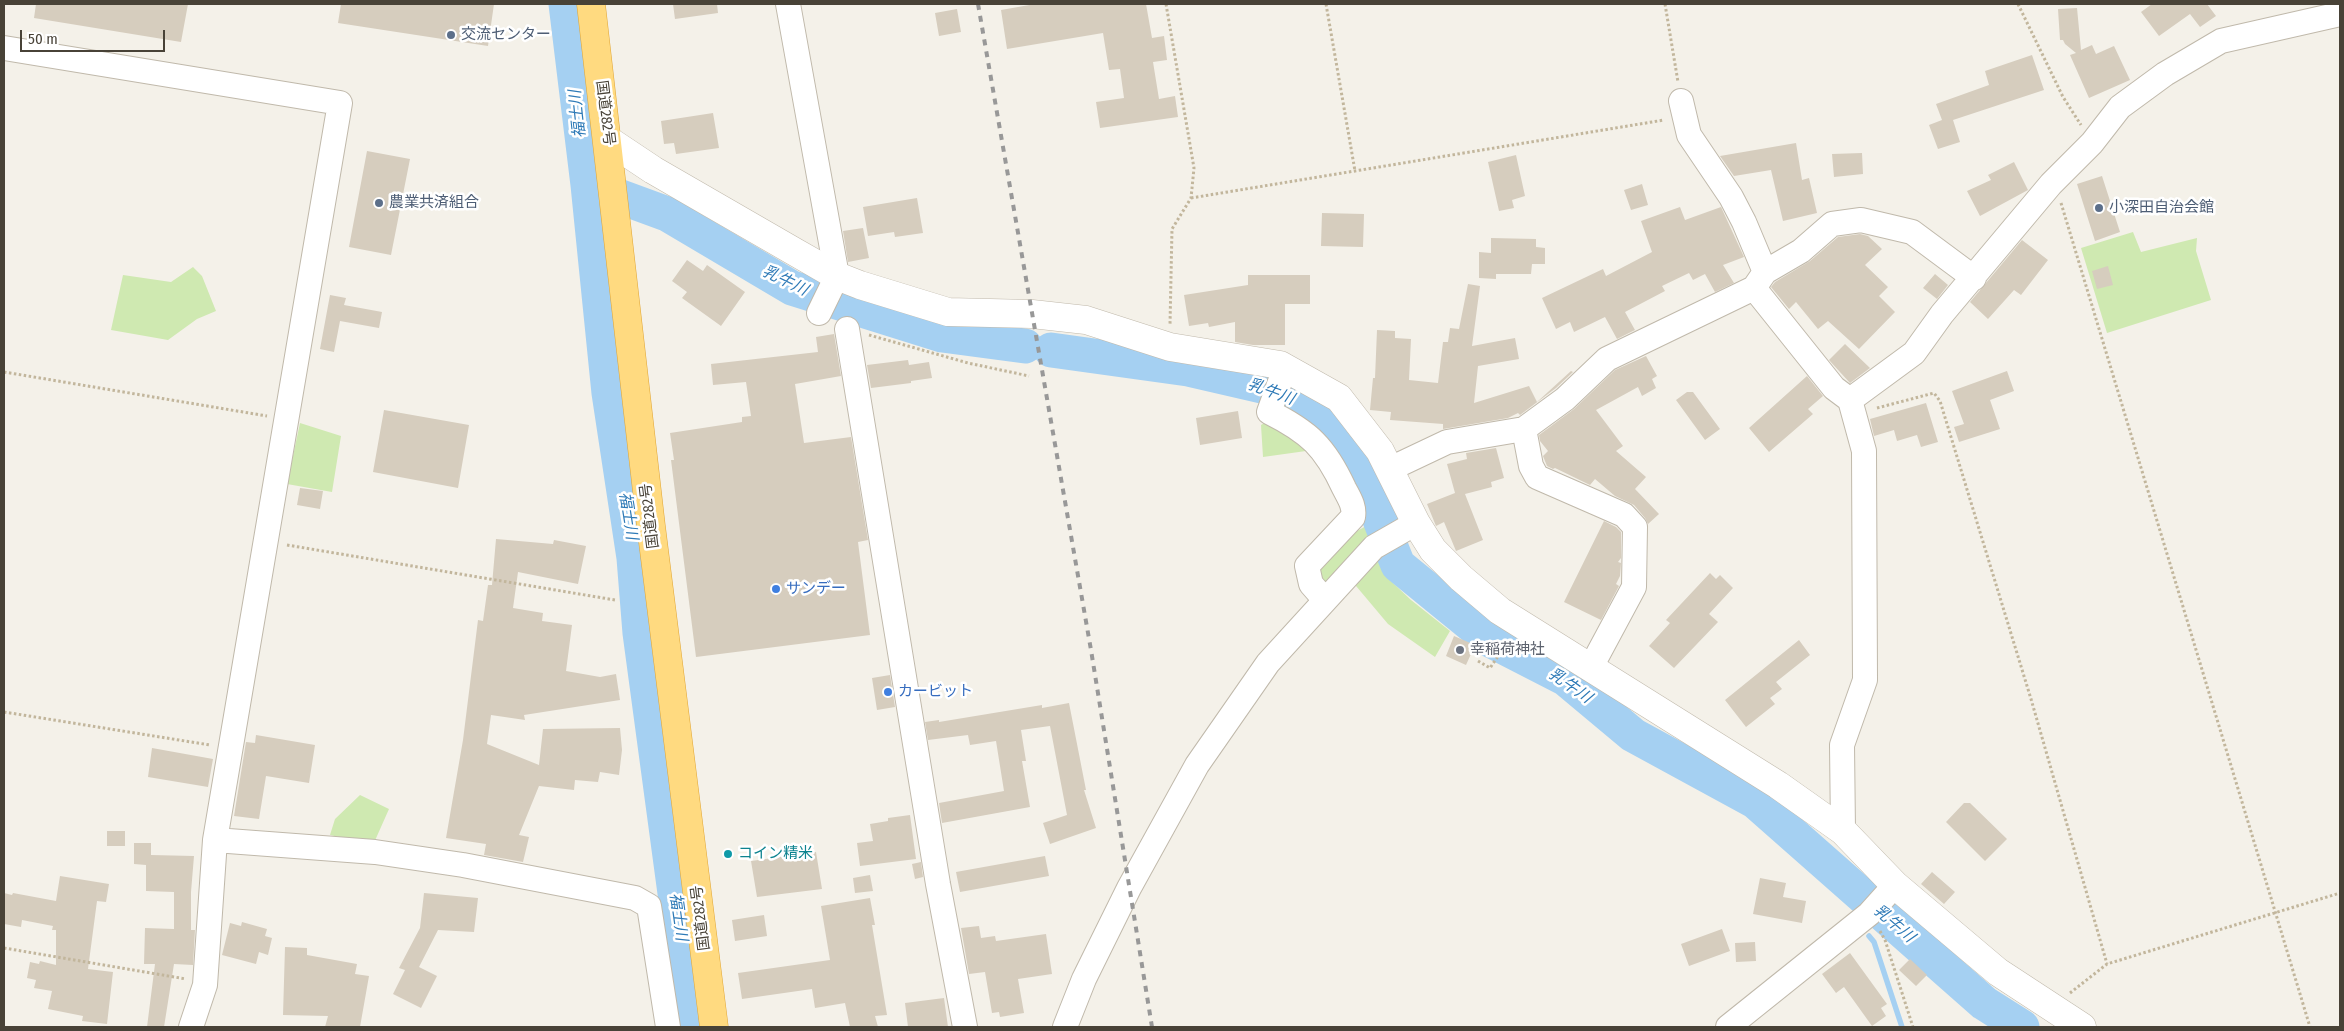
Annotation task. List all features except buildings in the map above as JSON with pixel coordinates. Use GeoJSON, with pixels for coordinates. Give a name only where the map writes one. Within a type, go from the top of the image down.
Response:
{"type":"FeatureCollection","features":[{"type":"Feature","properties":{"kind":"highway","name":"国道282号"},"geometry":{"type":"LineString","coordinates":[[591,4],[651,526],[714,1027]]}},
{"type":"Feature","properties":{"kind":"street"},"geometry":{"type":"LineString","coordinates":[[788,4],[834,280],[819,313]]}},
{"type":"Feature","properties":{"kind":"street"},"geometry":{"type":"LineString","coordinates":[[1852,407],[1914,353],[1942,314],[2054,181],[2092,142],[2120,107],[2172,70],[2221,41],[2340,14]]}},
{"type":"Feature","properties":{"kind":"street"},"geometry":{"type":"LineString","coordinates":[[4,48],[340,103],[215,840],[205,985],[191,1027]]}},
{"type":"Feature","properties":{"kind":"street"},"geometry":{"type":"LineString","coordinates":[[1683,109],[1689,135],[1730,197],[1744,222],[1759,280],[1834,388],[1852,407],[1864,451],[1865,680],[1842,745],[1843,831]]}},
{"type":"Feature","properties":{"kind":"street"},"geometry":{"type":"LineString","coordinates":[[609,150],[653,170],[834,280],[948,312],[1032,314],[1086,320],[1170,347],[1280,365],[1339,398],[1380,451],[1416,523],[1433,550],[1474,589],[1500,611],[1778,785],[1843,831],[1895,885],[1998,972],[2082,1027]]}},
{"type":"Feature","properties":{"kind":"street"},"geometry":{"type":"LineString","coordinates":[[1390,469],[1448,442],[1524,429],[1566,399],[1607,358],[1759,280],[1801,251],[1832,224],[1861,220],[1912,232],[1974,278]]}},
{"type":"Feature","properties":{"kind":"street"},"geometry":{"type":"LineString","coordinates":[[847,329],[938,884],[965,1027]]}},
{"type":"Feature","properties":{"kind":"street"},"geometry":{"type":"LineString","coordinates":[[1285,368],[1269,412],[1298,427],[1317,444],[1336,470],[1354,509],[1354,517],[1307,566],[1310,584],[1325,600]]}},
{"type":"Feature","properties":{"kind":"street"},"geometry":{"type":"LineString","coordinates":[[1524,429],[1531,466],[1537,477],[1624,515],[1634,527],[1634,587],[1590,668]]}},
{"type":"Feature","properties":{"kind":"street"},"geometry":{"type":"LineString","coordinates":[[1065,1027],[1084,979],[1129,888],[1197,765],[1268,663],[1374,548],[1416,523]]}},
{"type":"Feature","properties":{"kind":"street"},"geometry":{"type":"LineString","coordinates":[[215,840],[375,852],[463,865],[635,898],[649,906],[668,1027]]}},
{"type":"Feature","properties":{"kind":"street"},"geometry":{"type":"LineString","coordinates":[[1728,1027],[1869,914],[1895,885]]}},
{"type":"Feature","properties":{"kind":"path"},"geometry":{"type":"LineString","coordinates":[[1166,4],[1194,168],[1191,198],[1172,228],[1170,347]]}},
{"type":"Feature","properties":{"kind":"path"},"geometry":{"type":"LineString","coordinates":[[1326,4],[1355,171]]}},
{"type":"Feature","properties":{"kind":"path"},"geometry":{"type":"LineString","coordinates":[[1191,198],[1355,171],[1683,109],[1665,4]]}},
{"type":"Feature","properties":{"kind":"path"},"geometry":{"type":"LineString","coordinates":[[2018,4],[2063,98],[2092,142]]}},
{"type":"Feature","properties":{"kind":"path"},"geometry":{"type":"LineString","coordinates":[[2054,181],[2310,1027]]}},
{"type":"Feature","properties":{"kind":"path"},"geometry":{"type":"LineString","coordinates":[[847,329],[968,363],[1029,376]]}},
{"type":"Feature","properties":{"kind":"path"},"geometry":{"type":"LineString","coordinates":[[4,372],[287,419]]}},
{"type":"Feature","properties":{"kind":"path"},"geometry":{"type":"LineString","coordinates":[[1852,407],[1934,393],[1940,401],[2031,699],[2107,964]]}},
{"type":"Feature","properties":{"kind":"path"},"geometry":{"type":"LineString","coordinates":[[266,541],[615,600]]}},
{"type":"Feature","properties":{"kind":"path"},"geometry":{"type":"LineString","coordinates":[[1478,661],[1490,668],[1508,642]]}},
{"type":"Feature","properties":{"kind":"path"},"geometry":{"type":"LineString","coordinates":[[4,712],[231,748]]}},
{"type":"Feature","properties":{"kind":"path"},"geometry":{"type":"LineString","coordinates":[[2052,1007],[2107,964],[2340,893]]}},
{"type":"Feature","properties":{"kind":"path"},"geometry":{"type":"LineString","coordinates":[[1869,914],[1885,940],[1914,1027]]}},
{"type":"Feature","properties":{"kind":"path"},"geometry":{"type":"LineString","coordinates":[[4,948],[180,977],[205,985]]}},
{"type":"Feature","properties":{"kind":"green space"},"geometry":{"type":"Polygon","coordinates":[[[2133,232],[2141,252],[2197,238],[2196,251],[2211,300],[2107,333],[2081,248],[2133,232]]]}},
{"type":"Feature","properties":{"kind":"green space"},"geometry":{"type":"Polygon","coordinates":[[[193,267],[202,276],[216,311],[197,319],[168,340],[111,330],[123,275],[171,282],[193,267]]]}},
{"type":"Feature","properties":{"kind":"green space"},"geometry":{"type":"Polygon","coordinates":[[[1275,417],[1306,451],[1263,457],[1261,425],[1275,417]]]}},
{"type":"Feature","properties":{"kind":"green space"},"geometry":{"type":"Polygon","coordinates":[[[300,423],[341,436],[332,492],[287,484],[300,423]]]}},
{"type":"Feature","properties":{"kind":"green space"},"geometry":{"type":"Polygon","coordinates":[[[1366,526],[1372,541],[1323,591],[1316,565],[1334,544],[1366,526]]]}},
{"type":"Feature","properties":{"kind":"green space"},"geometry":{"type":"Polygon","coordinates":[[[1377,553],[1392,582],[1450,631],[1435,657],[1388,624],[1351,580],[1377,553]]]}},
{"type":"Feature","properties":{"kind":"green space"},"geometry":{"type":"Polygon","coordinates":[[[360,795],[389,809],[373,845],[330,835],[335,819],[360,795]]]}},
{"type":"Feature","properties":{"kind":"waterway","name":"福士川"},"geometry":{"type":"LineString","coordinates":[[566,4],[588,185],[609,393],[634,558],[640,633],[693,1027]]}},
{"type":"Feature","properties":{"kind":"waterway","name":"乳牛川"},"geometry":{"type":"LineString","coordinates":[[588,185],[667,214],[792,288],[942,335],[1025,346]]}},
{"type":"Feature","properties":{"kind":"waterway","name":"乳牛川"},"geometry":{"type":"LineString","coordinates":[[1051,350],[1188,369],[1266,387],[1304,405],[1359,467],[1398,565],[1490,640],[1566,679],[1633,735],[1756,802],[1984,1003],[2022,1027]]}},
{"type":"Feature","properties":{"kind":"waterway"},"geometry":{"type":"LineString","coordinates":[[1869,936],[1874,942],[1902,1027]]}},
{"type":"Feature","properties":{"kind":"railway"},"geometry":{"type":"LineString","coordinates":[[978,4],[1091,650],[1152,1027]]}},
{"type":"Feature","properties":{"kind":"place","name":"交流センター"},"geometry":{"type":"Point","coordinates":[451,35]}},
{"type":"Feature","properties":{"kind":"place","name":"農業共済組合"},"geometry":{"type":"Point","coordinates":[379,203]}},
{"type":"Feature","properties":{"kind":"place","name":"小深田自治会館"},"geometry":{"type":"Point","coordinates":[2099,208]}},
{"type":"Feature","properties":{"kind":"place","name":"サンデー"},"geometry":{"type":"Point","coordinates":[776,589]}},
{"type":"Feature","properties":{"kind":"place","name":"幸稲荷神社"},"geometry":{"type":"Point","coordinates":[1460,650]}},
{"type":"Feature","properties":{"kind":"place","name":"カービット"},"geometry":{"type":"Point","coordinates":[888,692]}},
{"type":"Feature","properties":{"kind":"place","name":"コイン精米"},"geometry":{"type":"Point","coordinates":[728,854]}}]}
